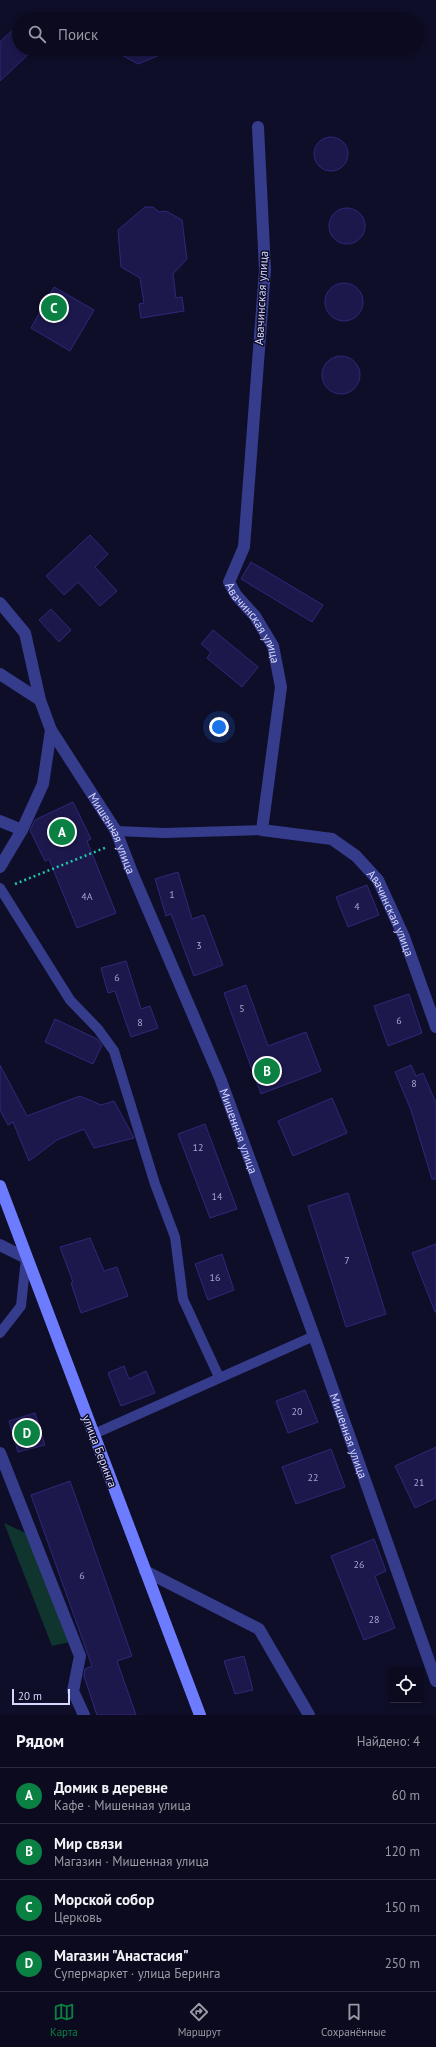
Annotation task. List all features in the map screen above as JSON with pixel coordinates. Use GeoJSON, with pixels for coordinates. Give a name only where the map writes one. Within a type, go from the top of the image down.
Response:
{"type":"FeatureCollection","features":[{"type":"Feature","properties":{"kind":"main road","name":"улица Беринга"},"geometry":{"type":"LineString","coordinates":[[0,1186],[200,1715]]}},
{"type":"Feature","properties":{"kind":"street","name":"Авачинская улица"},"geometry":{"type":"LineString","coordinates":[[258,127],[265,270],[244,547],[229,582],[236,595],[255,616],[273,646],[281,687],[262,830],[332,839],[356,856],[378,880],[404,937],[436,1027]]}},
{"type":"Feature","properties":{"kind":"street","name":"Мишенная улица"},"geometry":{"type":"LineString","coordinates":[[0,603],[25,633],[40,700],[51,730],[118,836],[220,1078],[314,1336],[436,1681]]}},
{"type":"Feature","properties":{"kind":"street"},"geometry":{"type":"LineString","coordinates":[[0,674],[40,700]]}},
{"type":"Feature","properties":{"kind":"street"},"geometry":{"type":"LineString","coordinates":[[0,867],[22,830],[43,784],[51,730]]}},
{"type":"Feature","properties":{"kind":"street"},"geometry":{"type":"LineString","coordinates":[[0,821],[22,830]]}},
{"type":"Feature","properties":{"kind":"street"},"geometry":{"type":"LineString","coordinates":[[0,1245],[26,1258]]}},
{"type":"Feature","properties":{"kind":"street"},"geometry":{"type":"LineString","coordinates":[[0,1453],[80,1656],[73,1691],[84,1715]]}},
{"type":"Feature","properties":{"kind":"street"},"geometry":{"type":"LineString","coordinates":[[145,1571],[259,1629],[310,1715]]}},
{"type":"Feature","properties":{"kind":"lane"},"geometry":{"type":"LineString","coordinates":[[118,836],[262,830]]}},
{"type":"Feature","properties":{"kind":"lane"},"geometry":{"type":"LineString","coordinates":[[0,888],[70,1000],[98,1029],[114,1051],[155,1184],[174,1237],[183,1299],[218,1377]]}},
{"type":"Feature","properties":{"kind":"lane"},"geometry":{"type":"LineString","coordinates":[[0,1333],[21,1306],[26,1258]]}},
{"type":"Feature","properties":{"kind":"lane"},"geometry":{"type":"LineString","coordinates":[[94,1434],[218,1377],[314,1336]]}},
{"type":"Feature","properties":{"kind":"path"},"geometry":{"type":"LineString","coordinates":[[14,884],[118,836]]}},
{"type":"Feature","properties":{"kind":"green space"},"geometry":{"type":"Polygon","coordinates":[[[4,1523],[32,1536],[74,1641],[52,1646],[4,1523]]]}},
{"type":"Feature","properties":{"kind":"building"},"geometry":{"type":"Polygon","coordinates":[[[12,31],[12,56],[27,56],[0,81],[0,42],[12,31]]]}},
{"type":"Feature","properties":{"kind":"building"},"geometry":{"type":"Polygon","coordinates":[[[124,56],[157,56],[138,64],[124,56]]]}},
{"type":"Feature","properties":{"kind":"building"},"geometry":{"type":"Polygon","coordinates":[[[328,137],[334,137],[338,138],[345,144],[348,154],[347,161],[341,168],[334,171],[328,171],[324,170],[317,164],[314,157],[314,151],[315,147],[321,140],[328,137]]]}},
{"type":"Feature","properties":{"kind":"building"},"geometry":{"type":"Polygon","coordinates":[[[145,207],[153,207],[159,212],[166,211],[182,220],[187,259],[173,274],[176,298],[182,297],[184,311],[141,318],[139,304],[144,303],[140,278],[121,267],[118,230],[145,207]]]}},
{"type":"Feature","properties":{"kind":"building"},"geometry":{"type":"Polygon","coordinates":[[[350,208],[360,213],[364,219],[364,233],[360,239],[354,243],[344,244],[334,239],[330,233],[329,223],[334,213],[340,209],[350,208]]]}},
{"type":"Feature","properties":{"kind":"building"},"geometry":{"type":"Polygon","coordinates":[[[340,283],[348,283],[355,286],[360,291],[363,302],[360,313],[355,318],[348,321],[340,321],[333,318],[328,313],[325,306],[325,298],[328,291],[333,286],[340,283]]]}},
{"type":"Feature","properties":{"kind":"building"},"geometry":{"type":"Polygon","coordinates":[[[54,287],[94,310],[70,351],[31,328],[54,287]]]}},
{"type":"Feature","properties":{"kind":"building"},"geometry":{"type":"Polygon","coordinates":[[[337,356],[345,356],[355,361],[359,368],[359,382],[355,389],[345,394],[337,394],[327,389],[325,386],[322,379],[322,371],[327,361],[330,359],[337,356]]]}},
{"type":"Feature","properties":{"kind":"building"},"geometry":{"type":"Polygon","coordinates":[[[90,535],[108,554],[95,567],[117,591],[100,606],[78,582],[64,595],[46,576],[90,535]]]}},
{"type":"Feature","properties":{"kind":"building"},"geometry":{"type":"Polygon","coordinates":[[[251,562],[323,605],[312,622],[241,579],[251,562]]]}},
{"type":"Feature","properties":{"kind":"building"},"geometry":{"type":"Polygon","coordinates":[[[51,609],[71,630],[59,642],[39,620],[51,609]]]}},
{"type":"Feature","properties":{"kind":"building"},"geometry":{"type":"Polygon","coordinates":[[[213,630],[258,667],[242,687],[207,658],[211,652],[201,644],[213,630]]]}},
{"type":"Feature","properties":{"kind":"building"},"geometry":{"type":"Polygon","coordinates":[[[73,802],[91,839],[87,841],[116,913],[77,928],[49,859],[45,861],[30,830],[35,820],[73,802]]]}},
{"type":"Feature","properties":{"kind":"building"},"geometry":{"type":"Polygon","coordinates":[[[178,872],[192,919],[204,915],[223,965],[194,976],[171,914],[166,916],[155,879],[178,872]]]}},
{"type":"Feature","properties":{"kind":"building"},"geometry":{"type":"Polygon","coordinates":[[[367,885],[379,915],[348,927],[336,897],[367,885]]]}},
{"type":"Feature","properties":{"kind":"building"},"geometry":{"type":"Polygon","coordinates":[[[126,961],[141,1009],[150,1006],[158,1028],[131,1037],[115,991],[108,993],[101,968],[126,961]]]}},
{"type":"Feature","properties":{"kind":"building"},"geometry":{"type":"Polygon","coordinates":[[[246,985],[268,1046],[306,1032],[321,1071],[261,1094],[224,993],[246,985]]]}},
{"type":"Feature","properties":{"kind":"building"},"geometry":{"type":"Polygon","coordinates":[[[409,994],[422,1033],[388,1046],[374,1006],[409,994]]]}},
{"type":"Feature","properties":{"kind":"building"},"geometry":{"type":"Polygon","coordinates":[[[55,1019],[97,1039],[102,1045],[93,1064],[45,1042],[55,1019]]]}},
{"type":"Feature","properties":{"kind":"building"},"geometry":{"type":"Polygon","coordinates":[[[0,1065],[27,1116],[80,1096],[101,1105],[114,1101],[134,1138],[94,1148],[84,1129],[57,1140],[29,1161],[13,1122],[8,1125],[0,1110],[0,1065]]]}},
{"type":"Feature","properties":{"kind":"building"},"geometry":{"type":"Polygon","coordinates":[[[411,1065],[416,1076],[423,1073],[436,1103],[436,1179],[432,1179],[411,1110],[395,1072],[411,1065]]]}},
{"type":"Feature","properties":{"kind":"building"},"geometry":{"type":"Polygon","coordinates":[[[332,1098],[347,1133],[293,1156],[278,1121],[332,1098]]]}},
{"type":"Feature","properties":{"kind":"building"},"geometry":{"type":"Polygon","coordinates":[[[205,1124],[237,1209],[210,1218],[178,1134],[205,1124]]]}},
{"type":"Feature","properties":{"kind":"building"},"geometry":{"type":"Polygon","coordinates":[[[348,1193],[386,1314],[346,1327],[308,1206],[348,1193]]]}},
{"type":"Feature","properties":{"kind":"building"},"geometry":{"type":"Polygon","coordinates":[[[90,1238],[104,1271],[117,1267],[128,1296],[81,1313],[71,1283],[73,1282],[60,1247],[90,1238]]]}},
{"type":"Feature","properties":{"kind":"building"},"geometry":{"type":"Polygon","coordinates":[[[436,1244],[436,1312],[435,1312],[412,1253],[436,1244]]]}},
{"type":"Feature","properties":{"kind":"building"},"geometry":{"type":"Polygon","coordinates":[[[222,1254],[234,1290],[208,1300],[195,1264],[222,1254]]]}},
{"type":"Feature","properties":{"kind":"building"},"geometry":{"type":"Polygon","coordinates":[[[124,1366],[129,1379],[146,1371],[155,1393],[121,1406],[108,1373],[124,1366]]]}},
{"type":"Feature","properties":{"kind":"building"},"geometry":{"type":"Polygon","coordinates":[[[305,1390],[318,1422],[288,1433],[276,1401],[305,1390]]]}},
{"type":"Feature","properties":{"kind":"building"},"geometry":{"type":"Polygon","coordinates":[[[35,1413],[45,1445],[18,1452],[9,1421],[35,1413]]]}},
{"type":"Feature","properties":{"kind":"building"},"geometry":{"type":"Polygon","coordinates":[[[436,1447],[436,1498],[415,1508],[395,1466],[436,1447]]]}},
{"type":"Feature","properties":{"kind":"building"},"geometry":{"type":"Polygon","coordinates":[[[331,1449],[345,1487],[296,1504],[282,1467],[331,1449]]]}},
{"type":"Feature","properties":{"kind":"building"},"geometry":{"type":"Polygon","coordinates":[[[70,1481],[132,1656],[117,1661],[136,1715],[97,1715],[84,1676],[85,1669],[92,1666],[31,1495],[70,1481]]]}},
{"type":"Feature","properties":{"kind":"building"},"geometry":{"type":"Polygon","coordinates":[[[374,1539],[386,1571],[375,1576],[395,1628],[364,1640],[331,1556],[374,1539]]]}},
{"type":"Feature","properties":{"kind":"building"},"geometry":{"type":"Polygon","coordinates":[[[244,1656],[253,1690],[235,1694],[224,1661],[244,1656]]]}},
{"type":"Feature","properties":{"kind":"place","name":"Морской собор"},"geometry":{"type":"Point","coordinates":[54,308]}},
{"type":"Feature","properties":{"kind":"place","name":"Домик в деревне"},"geometry":{"type":"Point","coordinates":[62,832]}},
{"type":"Feature","properties":{"kind":"place","name":"Мир связи"},"geometry":{"type":"Point","coordinates":[267,1071]}},
{"type":"Feature","properties":{"kind":"place","name":"Магазин \"Анастасия\""},"geometry":{"type":"Point","coordinates":[27,1433]}}]}
